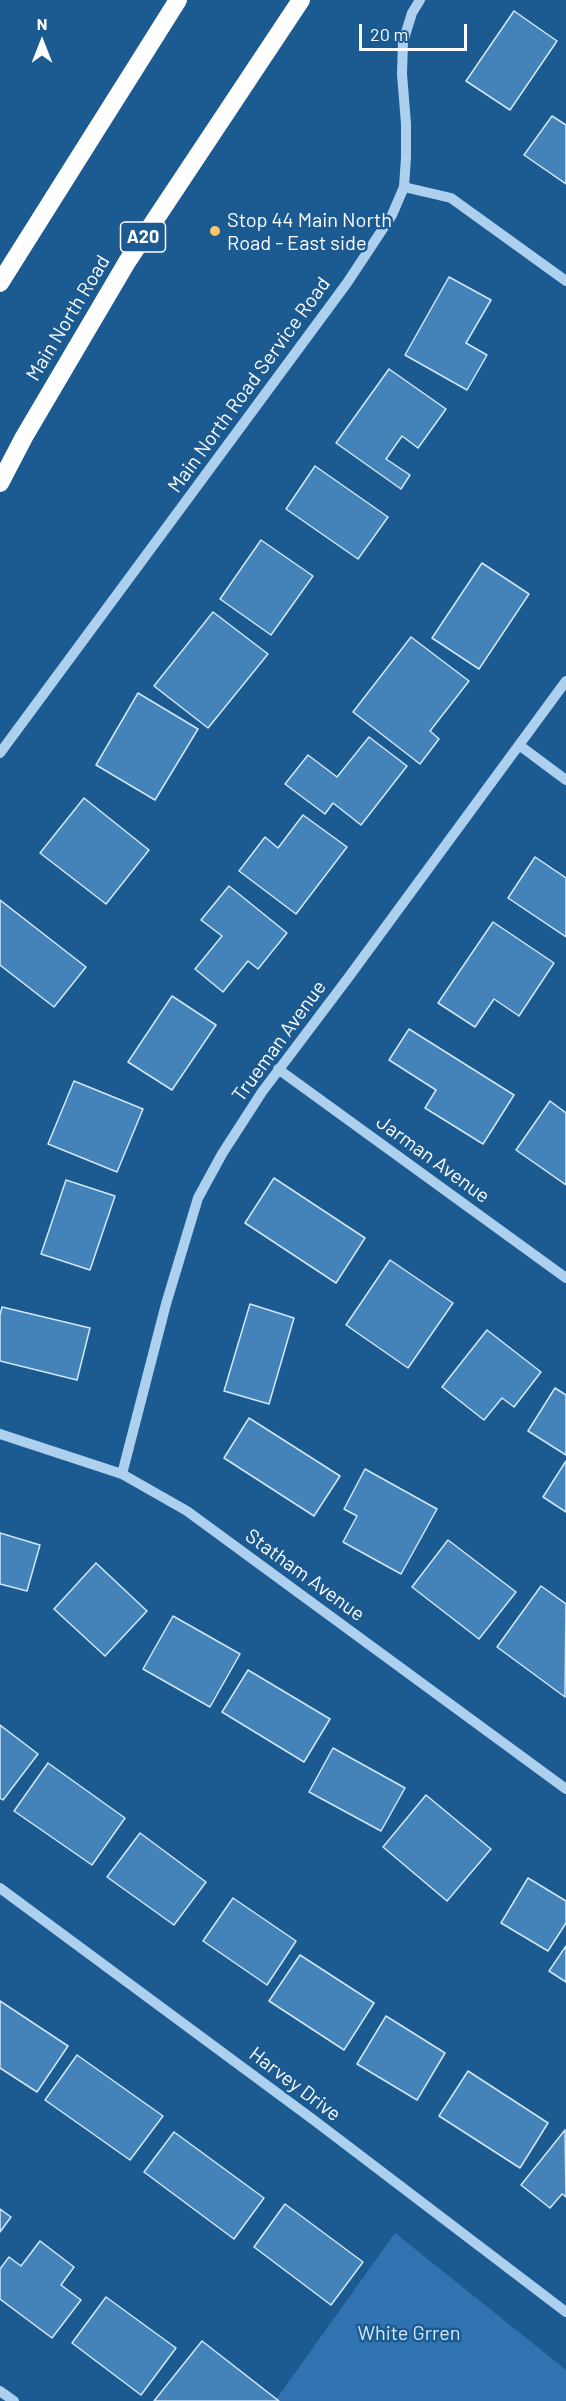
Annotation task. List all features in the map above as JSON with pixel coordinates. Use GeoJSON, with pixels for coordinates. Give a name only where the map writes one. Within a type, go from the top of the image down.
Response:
{"type":"FeatureCollection","features":[{"type":"Feature","properties":{"kind":"highway"},"geometry":{"type":"LineString","coordinates":[[0,283],[178,0]]}},
{"type":"Feature","properties":{"kind":"highway","name":"Main North Road"},"geometry":{"type":"LineString","coordinates":[[0,483],[24,437],[127,261],[301,0]]}},
{"type":"Feature","properties":{"kind":"street","name":"Main North Road Service Road"},"geometry":{"type":"LineString","coordinates":[[0,753],[346,283],[392,215],[404,187],[406,124],[402,74],[403,42],[412,13],[420,0]]}},
{"type":"Feature","properties":{"kind":"street"},"geometry":{"type":"LineString","coordinates":[[404,187],[451,198],[566,281]]}},
{"type":"Feature","properties":{"kind":"street","name":"Trueman Avenue"},"geometry":{"type":"LineString","coordinates":[[122,1474],[166,1304],[198,1198],[227,1145],[278,1069],[566,681]]}},
{"type":"Feature","properties":{"kind":"street"},"geometry":{"type":"LineString","coordinates":[[519,745],[566,780]]}},
{"type":"Feature","properties":{"kind":"street","name":"Jarman Avenue"},"geometry":{"type":"LineString","coordinates":[[278,1069],[566,1278]]}},
{"type":"Feature","properties":{"kind":"street","name":"Statham Avenue"},"geometry":{"type":"LineString","coordinates":[[0,1434],[122,1474],[187,1511],[566,1789]]}},
{"type":"Feature","properties":{"kind":"street","name":"Harvey Drive"},"geometry":{"type":"LineString","coordinates":[[0,1888],[566,2312]]}},
{"type":"Feature","properties":{"kind":"street"},"geometry":{"type":"LineString","coordinates":[[0,2391],[14,2401]]}},
{"type":"Feature","properties":{"kind":"green space","name":"White Grren"},"geometry":{"type":"Polygon","coordinates":[[[395,2233],[566,2370],[566,2401],[275,2401],[395,2233]]]}},
{"type":"Feature","properties":{"kind":"building"},"geometry":{"type":"Polygon","coordinates":[[[514,11],[557,41],[510,110],[466,81],[514,11]]]}},
{"type":"Feature","properties":{"kind":"building"},"geometry":{"type":"Polygon","coordinates":[[[552,116],[566,125],[566,184],[524,155],[552,116]]]}},
{"type":"Feature","properties":{"kind":"building"},"geometry":{"type":"Polygon","coordinates":[[[449,277],[491,300],[466,343],[487,355],[467,390],[405,355],[449,277]]]}},
{"type":"Feature","properties":{"kind":"building"},"geometry":{"type":"Polygon","coordinates":[[[389,369],[446,409],[418,448],[402,436],[386,459],[410,475],[401,489],[336,443],[389,369]]]}},
{"type":"Feature","properties":{"kind":"building"},"geometry":{"type":"Polygon","coordinates":[[[315,466],[388,517],[358,559],[286,509],[315,466]]]}},
{"type":"Feature","properties":{"kind":"building"},"geometry":{"type":"Polygon","coordinates":[[[261,540],[313,576],[271,635],[220,599],[261,540]]]}},
{"type":"Feature","properties":{"kind":"building"},"geometry":{"type":"Polygon","coordinates":[[[482,563],[529,594],[479,669],[432,638],[482,563]]]}},
{"type":"Feature","properties":{"kind":"building"},"geometry":{"type":"Polygon","coordinates":[[[213,612],[268,654],[208,728],[154,686],[213,612]]]}},
{"type":"Feature","properties":{"kind":"building"},"geometry":{"type":"Polygon","coordinates":[[[411,637],[469,681],[430,731],[439,739],[420,764],[353,712],[411,637]]]}},
{"type":"Feature","properties":{"kind":"building"},"geometry":{"type":"Polygon","coordinates":[[[138,693],[198,729],[155,800],[96,765],[138,693]]]}},
{"type":"Feature","properties":{"kind":"building"},"geometry":{"type":"Polygon","coordinates":[[[369,737],[407,766],[361,825],[333,803],[325,814],[285,784],[308,755],[337,777],[369,737]]]}},
{"type":"Feature","properties":{"kind":"building"},"geometry":{"type":"Polygon","coordinates":[[[84,798],[149,850],[106,904],[40,853],[84,798]]]}},
{"type":"Feature","properties":{"kind":"building"},"geometry":{"type":"Polygon","coordinates":[[[303,815],[347,847],[296,914],[239,871],[265,837],[278,848],[303,815]]]}},
{"type":"Feature","properties":{"kind":"building"},"geometry":{"type":"Polygon","coordinates":[[[535,857],[566,878],[566,937],[508,898],[535,857]]]}},
{"type":"Feature","properties":{"kind":"building"},"geometry":{"type":"Polygon","coordinates":[[[229,886],[287,933],[258,969],[248,961],[223,992],[195,969],[222,936],[201,920],[229,886]]]}},
{"type":"Feature","properties":{"kind":"building"},"geometry":{"type":"Polygon","coordinates":[[[0,900],[86,967],[54,1007],[0,965],[0,900]]]}},
{"type":"Feature","properties":{"kind":"building"},"geometry":{"type":"Polygon","coordinates":[[[493,922],[554,963],[519,1016],[494,999],[475,1027],[438,1003],[493,922]]]}},
{"type":"Feature","properties":{"kind":"building"},"geometry":{"type":"Polygon","coordinates":[[[172,996],[216,1025],[172,1090],[128,1062],[172,996]]]}},
{"type":"Feature","properties":{"kind":"building"},"geometry":{"type":"Polygon","coordinates":[[[409,1029],[514,1095],[483,1144],[425,1108],[436,1090],[389,1060],[409,1029]]]}},
{"type":"Feature","properties":{"kind":"building"},"geometry":{"type":"Polygon","coordinates":[[[74,1081],[143,1109],[117,1172],[48,1144],[74,1081]]]}},
{"type":"Feature","properties":{"kind":"building"},"geometry":{"type":"Polygon","coordinates":[[[550,1101],[566,1113],[566,1185],[516,1150],[550,1101]]]}},
{"type":"Feature","properties":{"kind":"building"},"geometry":{"type":"Polygon","coordinates":[[[274,1178],[365,1238],[336,1283],[245,1223],[274,1178]]]}},
{"type":"Feature","properties":{"kind":"building"},"geometry":{"type":"Polygon","coordinates":[[[66,1180],[115,1196],[90,1270],[41,1254],[66,1180]]]}},
{"type":"Feature","properties":{"kind":"building"},"geometry":{"type":"Polygon","coordinates":[[[390,1260],[453,1303],[408,1368],[346,1325],[390,1260]]]}},
{"type":"Feature","properties":{"kind":"building"},"geometry":{"type":"Polygon","coordinates":[[[250,1304],[294,1318],[269,1404],[224,1391],[250,1304]]]}},
{"type":"Feature","properties":{"kind":"building"},"geometry":{"type":"Polygon","coordinates":[[[2,1307],[90,1328],[77,1380],[0,1361],[2,1307]]]}},
{"type":"Feature","properties":{"kind":"building"},"geometry":{"type":"Polygon","coordinates":[[[487,1330],[541,1372],[514,1407],[502,1398],[484,1420],[442,1387],[487,1330]]]}},
{"type":"Feature","properties":{"kind":"building"},"geometry":{"type":"Polygon","coordinates":[[[555,1388],[566,1395],[566,1455],[528,1431],[555,1388]]]}},
{"type":"Feature","properties":{"kind":"building"},"geometry":{"type":"Polygon","coordinates":[[[249,1418],[340,1476],[314,1516],[224,1458],[249,1418]]]}},
{"type":"Feature","properties":{"kind":"building"},"geometry":{"type":"Polygon","coordinates":[[[566,1461],[566,1512],[543,1497],[566,1461]]]}},
{"type":"Feature","properties":{"kind":"building"},"geometry":{"type":"Polygon","coordinates":[[[365,1469],[437,1509],[401,1574],[343,1542],[357,1516],[344,1509],[365,1469]]]}},
{"type":"Feature","properties":{"kind":"building"},"geometry":{"type":"Polygon","coordinates":[[[0,1533],[40,1545],[27,1591],[0,1584],[0,1533]]]}},
{"type":"Feature","properties":{"kind":"building"},"geometry":{"type":"Polygon","coordinates":[[[448,1540],[516,1592],[479,1639],[412,1587],[448,1540]]]}},
{"type":"Feature","properties":{"kind":"building"},"geometry":{"type":"Polygon","coordinates":[[[96,1563],[147,1611],[105,1656],[54,1609],[96,1563]]]}},
{"type":"Feature","properties":{"kind":"building"},"geometry":{"type":"Polygon","coordinates":[[[541,1586],[566,1604],[565,1697],[497,1647],[541,1586]]]}},
{"type":"Feature","properties":{"kind":"building"},"geometry":{"type":"Polygon","coordinates":[[[173,1616],[240,1654],[210,1707],[143,1669],[173,1616]]]}},
{"type":"Feature","properties":{"kind":"building"},"geometry":{"type":"Polygon","coordinates":[[[248,1670],[330,1719],[304,1762],[222,1712],[248,1670]]]}},
{"type":"Feature","properties":{"kind":"building"},"geometry":{"type":"Polygon","coordinates":[[[0,1725],[38,1754],[3,1800],[0,1798],[0,1725]]]}},
{"type":"Feature","properties":{"kind":"building"},"geometry":{"type":"Polygon","coordinates":[[[333,1748],[405,1788],[381,1831],[309,1792],[333,1748]]]}},
{"type":"Feature","properties":{"kind":"building"},"geometry":{"type":"Polygon","coordinates":[[[48,1763],[125,1818],[92,1865],[14,1811],[48,1763]]]}},
{"type":"Feature","properties":{"kind":"building"},"geometry":{"type":"Polygon","coordinates":[[[426,1795],[491,1849],[447,1901],[383,1847],[426,1795]]]}},
{"type":"Feature","properties":{"kind":"building"},"geometry":{"type":"Polygon","coordinates":[[[140,1833],[206,1882],[174,1925],[107,1877],[140,1833]]]}},
{"type":"Feature","properties":{"kind":"building"},"geometry":{"type":"Polygon","coordinates":[[[528,1878],[566,1901],[566,1923],[548,1951],[501,1923],[528,1878]]]}},
{"type":"Feature","properties":{"kind":"building"},"geometry":{"type":"Polygon","coordinates":[[[233,1898],[296,1941],[267,1985],[203,1941],[233,1898]]]}},
{"type":"Feature","properties":{"kind":"building"},"geometry":{"type":"Polygon","coordinates":[[[566,1946],[566,1982],[549,1971],[566,1946]]]}},
{"type":"Feature","properties":{"kind":"building"},"geometry":{"type":"Polygon","coordinates":[[[300,1955],[374,2003],[344,2050],[269,2001],[300,1955]]]}},
{"type":"Feature","properties":{"kind":"building"},"geometry":{"type":"Polygon","coordinates":[[[0,2001],[68,2046],[37,2092],[0,2068],[0,2001]]]}},
{"type":"Feature","properties":{"kind":"building"},"geometry":{"type":"Polygon","coordinates":[[[386,2016],[445,2053],[417,2100],[357,2064],[386,2016]]]}},
{"type":"Feature","properties":{"kind":"building"},"geometry":{"type":"Polygon","coordinates":[[[77,2055],[163,2116],[130,2160],[45,2100],[77,2055]]]}},
{"type":"Feature","properties":{"kind":"building"},"geometry":{"type":"Polygon","coordinates":[[[468,2071],[548,2123],[520,2168],[439,2116],[468,2071]]]}},
{"type":"Feature","properties":{"kind":"building"},"geometry":{"type":"Polygon","coordinates":[[[565,2130],[566,2197],[562,2194],[550,2208],[521,2185],[565,2130]]]}},
{"type":"Feature","properties":{"kind":"building"},"geometry":{"type":"Polygon","coordinates":[[[174,2132],[264,2198],[234,2239],[144,2172],[174,2132]]]}},
{"type":"Feature","properties":{"kind":"building"},"geometry":{"type":"Polygon","coordinates":[[[285,2204],[363,2262],[331,2305],[254,2247],[285,2204]]]}},
{"type":"Feature","properties":{"kind":"building"},"geometry":{"type":"Polygon","coordinates":[[[0,2209],[11,2217],[0,2232],[0,2209]]]}},
{"type":"Feature","properties":{"kind":"building"},"geometry":{"type":"Polygon","coordinates":[[[40,2241],[74,2267],[61,2285],[81,2300],[52,2338],[0,2299],[0,2269],[9,2257],[21,2266],[40,2241]]]}},
{"type":"Feature","properties":{"kind":"building"},"geometry":{"type":"Polygon","coordinates":[[[106,2297],[176,2348],[141,2395],[72,2343],[106,2297]]]}},
{"type":"Feature","properties":{"kind":"building"},"geometry":{"type":"Polygon","coordinates":[[[202,2341],[279,2401],[154,2401],[202,2341]]]}},
{"type":"Feature","properties":{"kind":"place","name":"Stop 44 Main North Road - East side"},"geometry":{"type":"Point","coordinates":[215,231]}}]}
